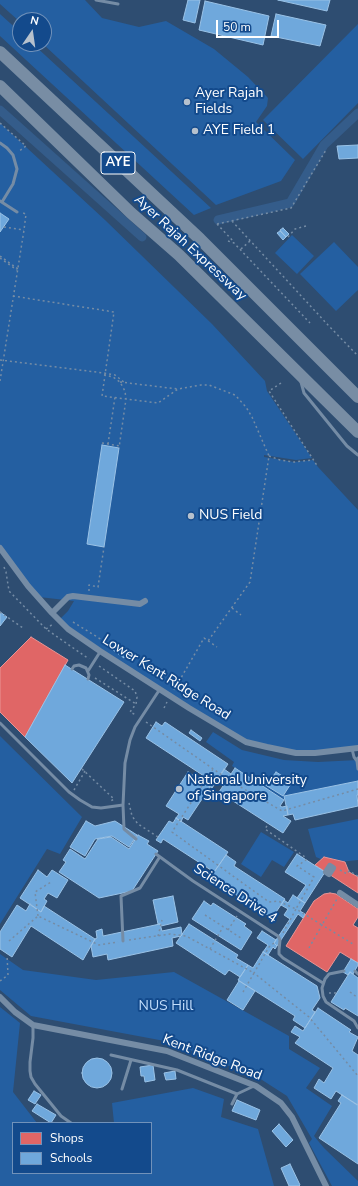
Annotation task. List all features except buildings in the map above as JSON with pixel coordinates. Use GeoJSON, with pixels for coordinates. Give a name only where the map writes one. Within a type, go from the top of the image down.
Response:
{"type":"FeatureCollection","features":[{"type":"Feature","properties":{"kind":"highway","name":"Ayer Rajah Expressway"},"geometry":{"type":"LineString","coordinates":[[0,52],[200,239],[358,397]]}},
{"type":"Feature","properties":{"kind":"highway","name":"Ayer Rajah Expressway"},"geometry":{"type":"LineString","coordinates":[[0,86],[131,213],[179,255],[358,432]]}},
{"type":"Feature","properties":{"kind":"street","name":"Lower Kent Ridge Road"},"geometry":{"type":"LineString","coordinates":[[0,548],[14,568],[52,613],[68,628],[100,651],[189,708],[246,742],[296,753],[356,750]]}},
{"type":"Feature","properties":{"kind":"street"},"geometry":{"type":"LineString","coordinates":[[52,613],[68,598],[73,596],[140,604],[145,601]]}},
{"type":"Feature","properties":{"kind":"street"},"geometry":{"type":"LineString","coordinates":[[340,893],[358,905]]}},
{"type":"Feature","properties":{"kind":"street","name":"Kent Ridge Road"},"geometry":{"type":"LineString","coordinates":[[0,997],[15,1012],[33,1025],[168,1051],[256,1086],[281,1102],[290,1113],[326,1186]]}},
{"type":"Feature","properties":{"kind":"lane"},"geometry":{"type":"LineString","coordinates":[[96,0],[118,4]]}},
{"type":"Feature","properties":{"kind":"lane"},"geometry":{"type":"LineString","coordinates":[[0,143],[8,148],[13,155],[17,169],[13,184],[1,201],[17,212]]}},
{"type":"Feature","properties":{"kind":"lane"},"geometry":{"type":"LineString","coordinates":[[298,373],[304,393],[347,446],[358,455]]}},
{"type":"Feature","properties":{"kind":"lane"},"geometry":{"type":"LineString","coordinates":[[88,671],[100,651]]}},
{"type":"Feature","properties":{"kind":"lane"},"geometry":{"type":"LineString","coordinates":[[72,669],[74,666],[79,665],[86,668],[90,675],[88,679]]}},
{"type":"Feature","properties":{"kind":"lane"},"geometry":{"type":"LineString","coordinates":[[136,839],[124,829],[122,805],[125,763],[130,740],[135,727],[160,689]]}},
{"type":"Feature","properties":{"kind":"lane"},"geometry":{"type":"LineString","coordinates":[[0,723],[69,792],[80,800],[92,807],[101,808],[122,805]]}},
{"type":"Feature","properties":{"kind":"lane"},"geometry":{"type":"LineString","coordinates":[[356,750],[354,757],[357,759],[358,769]]}},
{"type":"Feature","properties":{"kind":"lane","name":"Science Drive 4"},"geometry":{"type":"LineString","coordinates":[[156,854],[159,858],[181,871],[193,881],[278,936],[280,940],[279,954],[323,983]]}},
{"type":"Feature","properties":{"kind":"lane"},"geometry":{"type":"LineString","coordinates":[[123,941],[121,896],[140,888],[159,858]]}},
{"type":"Feature","properties":{"kind":"lane"},"geometry":{"type":"LineString","coordinates":[[356,970],[358,974]]}},
{"type":"Feature","properties":{"kind":"lane"},"geometry":{"type":"LineString","coordinates":[[344,971],[330,974],[323,983],[323,996],[326,1002],[354,1021],[358,1028]]}},
{"type":"Feature","properties":{"kind":"lane"},"geometry":{"type":"LineString","coordinates":[[33,1025],[30,1062],[31,1077],[61,1116],[70,1122]]}},
{"type":"Feature","properties":{"kind":"lane"},"geometry":{"type":"LineString","coordinates":[[111,1055],[177,1070],[237,1094]]}},
{"type":"Feature","properties":{"kind":"lane"},"geometry":{"type":"LineString","coordinates":[[122,1090],[131,1060]]}},
{"type":"Feature","properties":{"kind":"lane"},"geometry":{"type":"LineString","coordinates":[[232,1104],[237,1094],[256,1086]]}},
{"type":"Feature","properties":{"kind":"path"},"geometry":{"type":"LineString","coordinates":[[0,123],[26,146],[13,155]]}},
{"type":"Feature","properties":{"kind":"path"},"geometry":{"type":"LineString","coordinates":[[310,323],[217,224],[291,208],[326,150]]}},
{"type":"Feature","properties":{"kind":"path"},"geometry":{"type":"LineString","coordinates":[[0,382],[26,214],[17,212]]}},
{"type":"Feature","properties":{"kind":"path"},"geometry":{"type":"LineString","coordinates":[[232,221],[358,356]]}},
{"type":"Feature","properties":{"kind":"path"},"geometry":{"type":"LineString","coordinates":[[288,237],[295,229],[306,226]]}},
{"type":"Feature","properties":{"kind":"path"},"geometry":{"type":"LineString","coordinates":[[4,227],[24,230]]}},
{"type":"Feature","properties":{"kind":"path"},"geometry":{"type":"LineString","coordinates":[[228,241],[234,242]]}},
{"type":"Feature","properties":{"kind":"path"},"geometry":{"type":"LineString","coordinates":[[241,249],[250,241]]}},
{"type":"Feature","properties":{"kind":"path"},"geometry":{"type":"LineString","coordinates":[[0,257],[17,270]]}},
{"type":"Feature","properties":{"kind":"path"},"geometry":{"type":"LineString","coordinates":[[13,296],[114,312],[102,396],[158,403],[178,389]]}},
{"type":"Feature","properties":{"kind":"path"},"geometry":{"type":"LineString","coordinates":[[0,360],[115,375],[125,382]]}},
{"type":"Feature","properties":{"kind":"path"},"geometry":{"type":"LineString","coordinates":[[102,443],[120,447],[126,399],[125,391],[120,382],[113,376],[104,374]]}},
{"type":"Feature","properties":{"kind":"path"},"geometry":{"type":"LineString","coordinates":[[120,382],[178,389],[209,385],[235,395],[252,416],[269,456],[250,582],[208,641]]}},
{"type":"Feature","properties":{"kind":"path"},"geometry":{"type":"LineString","coordinates":[[281,383],[269,391],[318,467]]}},
{"type":"Feature","properties":{"kind":"path"},"geometry":{"type":"LineString","coordinates":[[108,444],[115,397]]}},
{"type":"Feature","properties":{"kind":"path"},"geometry":{"type":"LineString","coordinates":[[269,456],[280,460],[294,462],[313,460]]}},
{"type":"Feature","properties":{"kind":"path"},"geometry":{"type":"LineString","coordinates":[[89,585],[98,587],[104,547]]}},
{"type":"Feature","properties":{"kind":"path"},"geometry":{"type":"LineString","coordinates":[[3,565],[6,572],[9,591],[46,629],[135,690],[137,697],[136,704],[130,712],[232,782],[282,811],[358,789]]}},
{"type":"Feature","properties":{"kind":"path"},"geometry":{"type":"LineString","coordinates":[[232,608],[240,615]]}},
{"type":"Feature","properties":{"kind":"path"},"geometry":{"type":"LineString","coordinates":[[0,612],[23,628]]}},
{"type":"Feature","properties":{"kind":"path"},"geometry":{"type":"LineString","coordinates":[[172,695],[204,638],[217,647]]}},
{"type":"Feature","properties":{"kind":"path"},"geometry":{"type":"LineString","coordinates":[[90,675],[136,704]]}},
{"type":"Feature","properties":{"kind":"path"},"geometry":{"type":"LineString","coordinates":[[82,769],[114,798],[107,802]]}},
{"type":"Feature","properties":{"kind":"path"},"geometry":{"type":"LineString","coordinates":[[213,769],[172,832],[269,902],[278,901],[296,909],[353,944]]}},
{"type":"Feature","properties":{"kind":"path"},"geometry":{"type":"LineString","coordinates":[[73,791],[85,771]]}},
{"type":"Feature","properties":{"kind":"path"},"geometry":{"type":"LineString","coordinates":[[129,799],[132,816],[138,824],[158,838]]}},
{"type":"Feature","properties":{"kind":"path"},"geometry":{"type":"LineString","coordinates":[[268,824],[264,830],[305,857],[306,860],[297,866],[314,877],[282,934]]}},
{"type":"Feature","properties":{"kind":"path"},"geometry":{"type":"LineString","coordinates":[[337,868],[347,874],[349,871],[358,876]]}},
{"type":"Feature","properties":{"kind":"path"},"geometry":{"type":"LineString","coordinates":[[38,916],[35,892],[52,882]]}},
{"type":"Feature","properties":{"kind":"path"},"geometry":{"type":"LineString","coordinates":[[309,948],[340,893]]}},
{"type":"Feature","properties":{"kind":"path"},"geometry":{"type":"LineString","coordinates":[[228,930],[240,912]]}},
{"type":"Feature","properties":{"kind":"path"},"geometry":{"type":"LineString","coordinates":[[205,915],[241,938]]}},
{"type":"Feature","properties":{"kind":"path"},"geometry":{"type":"LineString","coordinates":[[38,916],[99,945],[170,934],[186,936],[254,974],[309,1017],[358,1076]]}},
{"type":"Feature","properties":{"kind":"path"},"geometry":{"type":"LineString","coordinates":[[10,941],[38,916]]}},
{"type":"Feature","properties":{"kind":"path"},"geometry":{"type":"LineString","coordinates":[[158,936],[162,920]]}},
{"type":"Feature","properties":{"kind":"path"},"geometry":{"type":"LineString","coordinates":[[210,949],[223,927]]}},
{"type":"Feature","properties":{"kind":"path"},"geometry":{"type":"LineString","coordinates":[[243,992],[269,947],[278,939]]}},
{"type":"Feature","properties":{"kind":"path"},"geometry":{"type":"LineString","coordinates":[[0,981],[8,975],[7,955]]}},
{"type":"Feature","properties":{"kind":"path"},"geometry":{"type":"LineString","coordinates":[[350,992],[358,998]]}},
{"type":"Feature","properties":{"kind":"green space","name":"Ayer Rajah Fields"},"geometry":{"type":"Polygon","coordinates":[[[0,0],[85,0],[102,18],[139,27],[166,21],[214,49],[248,77],[268,98],[267,106],[256,122],[295,160],[281,181],[216,205],[52,52],[52,12],[12,12],[12,15],[0,4],[0,0]]]}},
{"type":"Feature","properties":{"kind":"green space"},"geometry":{"type":"Polygon","coordinates":[[[0,14],[12,25],[12,47],[0,36],[0,14]]]}},
{"type":"Feature","properties":{"kind":"green space"},"geometry":{"type":"Polygon","coordinates":[[[358,24],[358,103],[303,159],[263,120],[358,24]]]}},
{"type":"Feature","properties":{"kind":"green space"},"geometry":{"type":"Polygon","coordinates":[[[17,52],[42,52],[211,208],[194,215],[17,52]]]}},
{"type":"Feature","properties":{"kind":"green space"},"geometry":{"type":"Polygon","coordinates":[[[0,123],[105,220],[212,324],[265,381],[267,391],[312,458],[296,460],[264,455],[264,457],[294,462],[313,460],[358,510],[358,748],[332,752],[286,751],[246,742],[171,696],[59,620],[68,611],[74,601],[39,597],[0,548],[0,123]]]}},
{"type":"Feature","properties":{"kind":"green space"},"geometry":{"type":"Polygon","coordinates":[[[292,235],[314,256],[297,274],[275,253],[292,235]]]}},
{"type":"Feature","properties":{"kind":"green space"},"geometry":{"type":"Polygon","coordinates":[[[334,242],[358,267],[358,290],[336,311],[300,274],[334,242]]]}},
{"type":"Feature","properties":{"kind":"green space"},"geometry":{"type":"Polygon","coordinates":[[[213,732],[242,750],[284,760],[318,762],[358,760],[358,781],[285,796],[284,800],[232,766],[234,762],[206,742],[213,732]]]}},
{"type":"Feature","properties":{"kind":"green space"},"geometry":{"type":"Polygon","coordinates":[[[0,736],[82,817],[60,854],[47,849],[0,924],[0,736]]]}},
{"type":"Feature","properties":{"kind":"green space"},"geometry":{"type":"Polygon","coordinates":[[[358,819],[358,860],[330,863],[316,857],[308,829],[358,819]]]}},
{"type":"Feature","properties":{"kind":"green space"},"geometry":{"type":"Polygon","coordinates":[[[261,832],[294,852],[284,867],[272,860],[261,877],[241,864],[261,832]]]}},
{"type":"Feature","properties":{"kind":"green space","name":"NUS Hill"},"geometry":{"type":"Polygon","coordinates":[[[0,954],[23,970],[96,980],[174,972],[289,1036],[289,1049],[320,1068],[306,1088],[332,1106],[314,1136],[324,1148],[358,1181],[358,1186],[332,1186],[309,1143],[312,1139],[287,1096],[259,1078],[170,1042],[31,1016],[0,990],[0,954]]]}},
{"type":"Feature","properties":{"kind":"green space"},"geometry":{"type":"Polygon","coordinates":[[[0,1007],[20,1023],[13,1092],[36,1122],[12,1122],[12,1174],[152,1174],[152,1122],[114,1122],[112,1103],[193,1088],[224,1099],[221,1117],[258,1129],[274,1186],[0,1186],[0,1007]]]}},
{"type":"Feature","properties":{"kind":"waterway"},"geometry":{"type":"LineString","coordinates":[[0,110],[142,237]]}},
{"type":"Feature","properties":{"kind":"waterway"},"geometry":{"type":"LineString","coordinates":[[218,220],[290,203],[324,145],[358,113]]}},
{"type":"Feature","properties":{"kind":"place","name":"Ayer Rajah Fields"},"geometry":{"type":"Point","coordinates":[187,102]}},
{"type":"Feature","properties":{"kind":"place","name":"AYE Field 1"},"geometry":{"type":"Point","coordinates":[195,131]}},
{"type":"Feature","properties":{"kind":"place","name":"NUS Field"},"geometry":{"type":"Point","coordinates":[191,516]}},
{"type":"Feature","properties":{"kind":"place","name":"National University of Singapore"},"geometry":{"type":"Point","coordinates":[179,789]}}]}
